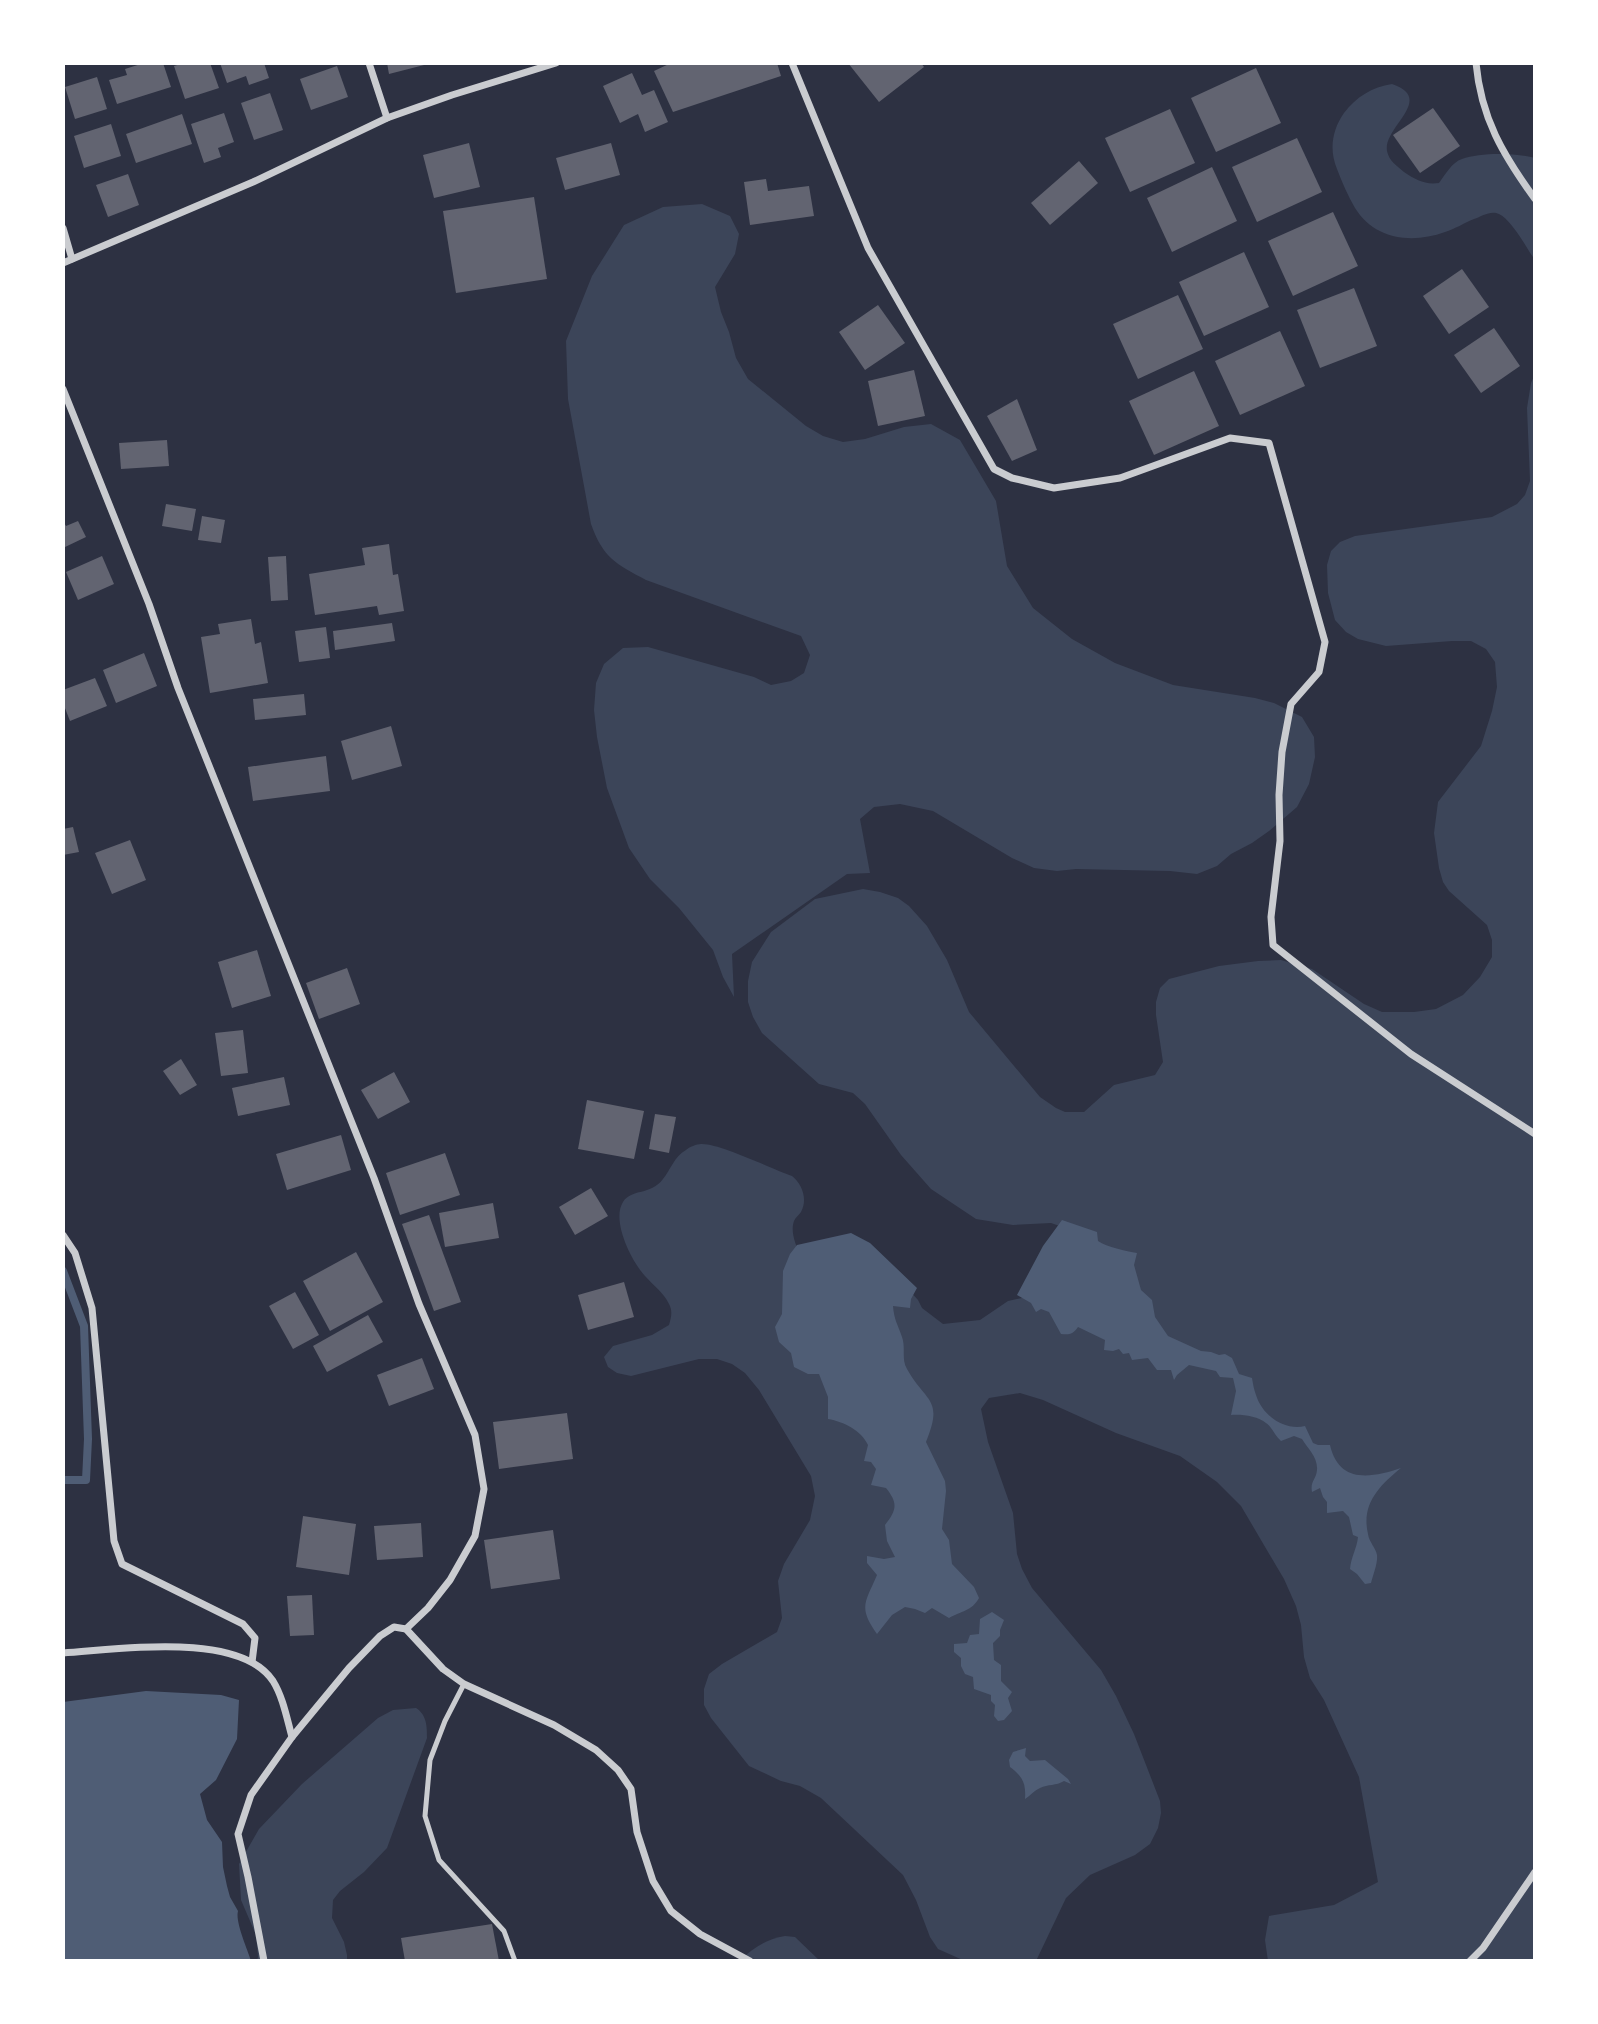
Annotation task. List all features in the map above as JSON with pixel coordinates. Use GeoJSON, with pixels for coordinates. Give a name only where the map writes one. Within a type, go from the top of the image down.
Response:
{"type":"FeatureCollection","features":[{"type":"Feature","properties":{"kind":"street"},"geometry":{"type":"LineString","coordinates":[[369,63],[387,118]]}},
{"type":"Feature","properties":{"kind":"street"},"geometry":{"type":"LineString","coordinates":[[63,263],[253,183],[387,118],[556,63]]}},
{"type":"Feature","properties":{"kind":"street"},"geometry":{"type":"LineString","coordinates":[[792,63],[869,247],[994,469],[1012,478],[1054,488],[1120,478],[1230,438],[1269,443],[1325,642],[1319,672],[1291,704],[1282,752],[1280,841],[1271,917],[1273,945],[1411,1054],[1535,1134]]}},
{"type":"Feature","properties":{"kind":"street"},"geometry":{"type":"LineString","coordinates":[[1476,63],[1479,89],[1493,132],[1535,199]]}},
{"type":"Feature","properties":{"kind":"street"},"geometry":{"type":"LineString","coordinates":[[63,228],[72,259]]}},
{"type":"Feature","properties":{"kind":"street"},"geometry":{"type":"LineString","coordinates":[[63,389],[149,604],[177,688],[374,1178],[419,1304],[475,1435],[484,1489],[475,1536],[450,1580],[428,1608],[406,1629]]}},
{"type":"Feature","properties":{"kind":"street"},"geometry":{"type":"LineString","coordinates":[[63,1234],[75,1253],[92,1308],[114,1541],[122,1564],[243,1624],[255,1639],[253,1662]]}},
{"type":"Feature","properties":{"kind":"street"},"geometry":{"type":"LineString","coordinates":[[264,1961],[238,1834],[251,1795],[292,1737],[349,1668],[380,1636],[394,1627],[406,1629],[443,1669],[464,1684],[554,1725],[596,1749],[611,1763],[631,1790],[637,1832],[653,1881],[671,1911],[700,1934],[750,1961]]}},
{"type":"Feature","properties":{"kind":"street"},"geometry":{"type":"LineString","coordinates":[[63,1653],[174,1646],[224,1652],[253,1662],[273,1681],[292,1737]]}},
{"type":"Feature","properties":{"kind":"street"},"geometry":{"type":"LineString","coordinates":[[1470,1961],[1483,1948],[1535,1872]]}},
{"type":"Feature","properties":{"kind":"lane"},"geometry":{"type":"LineString","coordinates":[[464,1684],[445,1721],[430,1760],[425,1816],[439,1860],[504,1931],[515,1961]]}},
{"type":"Feature","properties":{"kind":"shaded area"},"geometry":{"type":"Polygon","coordinates":[[[1392,84],[1404,90],[1409,97],[1409,105],[1392,133],[1387,151],[1396,165],[1417,180],[1439,183],[1455,163],[1479,155],[1535,158],[1535,260],[1509,222],[1496,213],[1483,215],[1445,232],[1420,238],[1384,233],[1363,219],[1350,199],[1335,162],[1334,133],[1344,113],[1354,102],[1371,90],[1392,84]]]}},
{"type":"Feature","properties":{"kind":"shaded area"},"geometry":{"type":"Polygon","coordinates":[[[702,204],[730,216],[739,234],[735,254],[715,287],[736,358],[748,379],[806,426],[823,436],[843,442],[865,439],[904,427],[931,424],[960,440],[996,501],[1007,566],[1033,608],[1072,639],[1115,663],[1173,685],[1274,703],[1302,717],[1314,737],[1315,757],[1309,784],[1297,807],[1252,843],[1231,854],[1217,866],[1197,874],[1170,871],[1057,871],[1034,868],[1012,858],[933,811],[900,804],[874,807],[860,819],[870,873],[847,874],[732,954],[734,997],[713,950],[679,908],[650,879],[629,848],[607,788],[594,710],[596,683],[604,664],[623,648],[648,647],[754,677],[771,685],[791,681],[804,673],[810,655],[801,636],[646,580],[612,559],[600,545],[591,524],[568,399],[566,341],[592,276],[624,225],[663,207],[702,204]]]}},
{"type":"Feature","properties":{"kind":"shaded area"},"geometry":{"type":"Polygon","coordinates":[[[1535,374],[1535,1960],[1268,1961],[1265,1940],[1269,1916],[1334,1905],[1378,1882],[1359,1777],[1324,1700],[1310,1678],[1296,1606],[1284,1579],[1241,1506],[1217,1482],[1180,1456],[1020,1393],[989,1398],[981,1409],[988,1442],[1013,1513],[1017,1554],[1022,1569],[1032,1588],[1101,1670],[1116,1696],[1160,1801],[1161,1813],[1158,1828],[1150,1844],[1135,1855],[1090,1875],[1066,1898],[1036,1961],[965,1961],[938,1949],[930,1937],[903,1875],[821,1798],[800,1786],[781,1781],[749,1766],[704,1705],[704,1689],[709,1674],[777,1632],[782,1618],[778,1581],[784,1564],[810,1520],[815,1496],[811,1476],[759,1390],[745,1373],[732,1364],[717,1359],[699,1359],[631,1376],[617,1373],[608,1367],[604,1357],[613,1346],[652,1335],[669,1325],[671,1314],[667,1300],[640,1270],[629,1251],[621,1230],[620,1210],[627,1198],[653,1188],[666,1175],[678,1156],[699,1144],[732,1152],[796,1179],[804,1197],[803,1207],[793,1225],[797,1247],[868,1428],[952,1600],[883,1305],[909,1290],[922,1308],[943,1324],[980,1320],[1008,1301],[1036,1295],[1083,1234],[1051,1223],[1013,1225],[976,1219],[931,1189],[901,1155],[865,1104],[853,1093],[819,1084],[762,1033],[748,1002],[752,962],[771,932],[815,899],[863,889],[898,898],[927,926],[947,960],[969,1012],[1040,1097],[1065,1112],[1084,1112],[1114,1085],[1155,1075],[1163,1062],[1156,1002],[1160,988],[1169,979],[1219,966],[1281,960],[1312,969],[1364,1004],[1382,1012],[1436,1009],[1463,995],[1480,977],[1492,957],[1492,940],[1487,925],[1449,891],[1443,882],[1434,833],[1438,802],[1481,746],[1497,687],[1495,662],[1486,649],[1471,641],[1386,646],[1358,639],[1346,632],[1335,620],[1328,593],[1327,565],[1331,551],[1340,542],[1355,536],[1492,517],[1517,504],[1525,495],[1530,481],[1527,408],[1535,374]]]}},
{"type":"Feature","properties":{"kind":"shaded area"},"geometry":{"type":"Polygon","coordinates":[[[1062,1220],[1097,1232],[1098,1241],[1102,1243],[1137,1253],[1134,1265],[1141,1290],[1152,1300],[1155,1317],[1168,1336],[1201,1351],[1225,1354],[1232,1358],[1239,1374],[1252,1378],[1259,1402],[1275,1420],[1289,1426],[1305,1426],[1313,1443],[1330,1445],[1334,1458],[1349,1472],[1368,1475],[1401,1468],[1379,1489],[1367,1514],[1369,1537],[1377,1555],[1371,1583],[1365,1584],[1350,1569],[1358,1537],[1353,1535],[1349,1517],[1343,1511],[1327,1513],[1327,1502],[1320,1488],[1312,1492],[1317,1470],[1312,1453],[1302,1439],[1294,1436],[1281,1441],[1263,1421],[1249,1416],[1231,1415],[1236,1391],[1233,1378],[1220,1377],[1216,1371],[1189,1365],[1174,1380],[1171,1370],[1157,1370],[1148,1358],[1132,1360],[1129,1353],[1123,1354],[1119,1349],[1104,1350],[1105,1340],[1078,1327],[1071,1334],[1061,1334],[1049,1312],[1041,1309],[1036,1312],[1031,1303],[1017,1295],[1043,1246],[1062,1220]]]}},
{"type":"Feature","properties":{"kind":"shaded area"},"geometry":{"type":"Polygon","coordinates":[[[851,1233],[870,1243],[917,1288],[910,1308],[893,1306],[894,1315],[903,1341],[905,1365],[933,1409],[926,1442],[945,1481],[942,1529],[949,1540],[952,1564],[974,1587],[979,1598],[970,1608],[949,1618],[932,1608],[925,1613],[905,1607],[892,1615],[877,1634],[865,1611],[877,1575],[867,1563],[867,1556],[884,1559],[895,1557],[887,1541],[885,1525],[894,1511],[893,1498],[886,1488],[871,1485],[876,1469],[871,1462],[864,1461],[868,1445],[865,1440],[851,1428],[828,1419],[828,1397],[819,1374],[808,1374],[794,1367],[791,1353],[779,1342],[775,1327],[782,1314],[783,1271],[797,1245],[851,1233]]]}},
{"type":"Feature","properties":{"kind":"shaded area"},"geometry":{"type":"Polygon","coordinates":[[[992,1612],[1004,1620],[1000,1636],[993,1643],[994,1660],[1001,1665],[1001,1681],[1012,1692],[1008,1698],[1012,1711],[1004,1720],[998,1721],[994,1716],[995,1705],[991,1701],[991,1695],[974,1689],[973,1677],[965,1674],[961,1658],[954,1652],[954,1644],[967,1643],[970,1635],[979,1634],[980,1619],[992,1612]]]}},
{"type":"Feature","properties":{"kind":"shaded area"},"geometry":{"type":"Polygon","coordinates":[[[146,1691],[221,1695],[239,1700],[237,1739],[216,1780],[200,1794],[207,1820],[222,1842],[227,1886],[238,1911],[240,1928],[251,1961],[63,1961],[63,1702],[146,1691]]]}},
{"type":"Feature","properties":{"kind":"shaded area"},"geometry":{"type":"Polygon","coordinates":[[[416,1708],[424,1718],[427,1738],[387,1848],[333,1900],[332,1918],[344,1942],[347,1961],[257,1961],[256,1935],[241,1900],[239,1864],[259,1829],[302,1784],[378,1718],[393,1710],[416,1708]]]}},
{"type":"Feature","properties":{"kind":"shaded area"},"geometry":{"type":"Polygon","coordinates":[[[1026,1748],[1025,1756],[1030,1761],[1045,1760],[1071,1784],[1064,1781],[1043,1787],[1025,1799],[1023,1781],[1010,1767],[1009,1760],[1013,1752],[1026,1748]]]}},
{"type":"Feature","properties":{"kind":"shaded area"},"geometry":{"type":"Polygon","coordinates":[[[785,1936],[795,1937],[820,1961],[739,1961],[760,1945],[785,1936]]]}},
{"type":"Feature","properties":{"kind":"building"},"geometry":{"type":"Polygon","coordinates":[[[144,63],[163,63],[171,87],[117,104],[109,80],[127,75],[125,69],[144,63]]]}},
{"type":"Feature","properties":{"kind":"building"},"geometry":{"type":"Polygon","coordinates":[[[184,63],[210,63],[219,88],[185,99],[174,66],[184,63]]]}},
{"type":"Feature","properties":{"kind":"building"},"geometry":{"type":"Polygon","coordinates":[[[220,63],[264,63],[269,78],[249,85],[246,76],[227,83],[220,63]]]}},
{"type":"Feature","properties":{"kind":"building"},"geometry":{"type":"Polygon","coordinates":[[[387,63],[428,63],[428,64],[389,74],[387,63]]]}},
{"type":"Feature","properties":{"kind":"building"},"geometry":{"type":"Polygon","coordinates":[[[671,63],[777,63],[781,76],[673,112],[654,71],[671,63]]]}},
{"type":"Feature","properties":{"kind":"building"},"geometry":{"type":"Polygon","coordinates":[[[848,63],[921,63],[924,67],[879,102],[848,63]]]}},
{"type":"Feature","properties":{"kind":"building"},"geometry":{"type":"Polygon","coordinates":[[[337,66],[348,97],[311,110],[300,79],[337,66]]]}},
{"type":"Feature","properties":{"kind":"building"},"geometry":{"type":"Polygon","coordinates":[[[1256,68],[1281,123],[1216,152],[1191,98],[1256,68]]]}},
{"type":"Feature","properties":{"kind":"building"},"geometry":{"type":"Polygon","coordinates":[[[632,73],[642,95],[654,90],[668,122],[645,132],[638,114],[620,123],[603,86],[632,73]]]}},
{"type":"Feature","properties":{"kind":"building"},"geometry":{"type":"Polygon","coordinates":[[[97,77],[107,109],[75,119],[65,87],[97,77]]]}},
{"type":"Feature","properties":{"kind":"building"},"geometry":{"type":"Polygon","coordinates":[[[270,93],[283,130],[254,140],[241,103],[270,93]]]}},
{"type":"Feature","properties":{"kind":"building"},"geometry":{"type":"Polygon","coordinates":[[[1433,108],[1460,146],[1420,173],[1393,135],[1433,108]]]}},
{"type":"Feature","properties":{"kind":"building"},"geometry":{"type":"Polygon","coordinates":[[[1170,109],[1195,163],[1130,192],[1105,138],[1170,109]]]}},
{"type":"Feature","properties":{"kind":"building"},"geometry":{"type":"Polygon","coordinates":[[[224,113],[234,142],[218,148],[221,157],[204,163],[191,124],[224,113]]]}},
{"type":"Feature","properties":{"kind":"building"},"geometry":{"type":"Polygon","coordinates":[[[182,114],[192,144],[136,163],[126,134],[182,114]]]}},
{"type":"Feature","properties":{"kind":"building"},"geometry":{"type":"Polygon","coordinates":[[[111,124],[121,156],[84,168],[74,136],[111,124]]]}},
{"type":"Feature","properties":{"kind":"building"},"geometry":{"type":"Polygon","coordinates":[[[1297,138],[1322,192],[1257,222],[1232,167],[1297,138]]]}},
{"type":"Feature","properties":{"kind":"building"},"geometry":{"type":"Polygon","coordinates":[[[469,143],[480,187],[434,198],[423,155],[469,143]]]}},
{"type":"Feature","properties":{"kind":"building"},"geometry":{"type":"Polygon","coordinates":[[[611,143],[620,175],[565,190],[556,158],[611,143]]]}},
{"type":"Feature","properties":{"kind":"building"},"geometry":{"type":"Polygon","coordinates":[[[1079,161],[1098,183],[1050,225],[1031,203],[1079,161]]]}},
{"type":"Feature","properties":{"kind":"building"},"geometry":{"type":"Polygon","coordinates":[[[1212,167],[1237,221],[1172,252],[1147,198],[1212,167]]]}},
{"type":"Feature","properties":{"kind":"building"},"geometry":{"type":"Polygon","coordinates":[[[128,174],[139,205],[108,217],[96,185],[128,174]]]}},
{"type":"Feature","properties":{"kind":"building"},"geometry":{"type":"Polygon","coordinates":[[[766,179],[768,191],[809,186],[814,216],[750,225],[744,182],[766,179]]]}},
{"type":"Feature","properties":{"kind":"building"},"geometry":{"type":"Polygon","coordinates":[[[534,197],[547,279],[456,293],[443,211],[534,197]]]}},
{"type":"Feature","properties":{"kind":"building"},"geometry":{"type":"Polygon","coordinates":[[[1333,212],[1358,266],[1293,296],[1268,241],[1333,212]]]}},
{"type":"Feature","properties":{"kind":"building"},"geometry":{"type":"Polygon","coordinates":[[[1244,252],[1269,307],[1204,336],[1179,282],[1244,252]]]}},
{"type":"Feature","properties":{"kind":"building"},"geometry":{"type":"Polygon","coordinates":[[[1462,269],[1489,307],[1449,334],[1423,296],[1462,269]]]}},
{"type":"Feature","properties":{"kind":"building"},"geometry":{"type":"Polygon","coordinates":[[[1354,288],[1377,346],[1320,368],[1297,310],[1354,288]]]}},
{"type":"Feature","properties":{"kind":"building"},"geometry":{"type":"Polygon","coordinates":[[[1178,295],[1203,349],[1138,379],[1113,324],[1178,295]]]}},
{"type":"Feature","properties":{"kind":"building"},"geometry":{"type":"Polygon","coordinates":[[[878,305],[905,343],[865,370],[839,332],[878,305]]]}},
{"type":"Feature","properties":{"kind":"building"},"geometry":{"type":"Polygon","coordinates":[[[1494,328],[1520,366],[1481,393],[1454,355],[1494,328]]]}},
{"type":"Feature","properties":{"kind":"building"},"geometry":{"type":"Polygon","coordinates":[[[1280,331],[1305,386],[1240,415],[1215,361],[1280,331]]]}},
{"type":"Feature","properties":{"kind":"building"},"geometry":{"type":"Polygon","coordinates":[[[914,370],[925,416],[878,426],[868,381],[914,370]]]}},
{"type":"Feature","properties":{"kind":"building"},"geometry":{"type":"Polygon","coordinates":[[[1194,371],[1219,426],[1154,455],[1129,401],[1194,371]]]}},
{"type":"Feature","properties":{"kind":"building"},"geometry":{"type":"Polygon","coordinates":[[[1017,399],[1037,450],[1012,461],[987,416],[1017,399]]]}},
{"type":"Feature","properties":{"kind":"building"},"geometry":{"type":"Polygon","coordinates":[[[167,440],[169,466],[121,469],[119,443],[167,440]]]}},
{"type":"Feature","properties":{"kind":"building"},"geometry":{"type":"Polygon","coordinates":[[[166,504],[196,509],[192,531],[162,526],[166,504]]]}},
{"type":"Feature","properties":{"kind":"building"},"geometry":{"type":"Polygon","coordinates":[[[202,516],[225,520],[221,543],[198,540],[202,516]]]}},
{"type":"Feature","properties":{"kind":"building"},"geometry":{"type":"Polygon","coordinates":[[[63,521],[66,526],[78,521],[86,537],[63,548],[63,521]]]}},
{"type":"Feature","properties":{"kind":"building"},"geometry":{"type":"Polygon","coordinates":[[[389,544],[393,575],[398,574],[404,611],[379,615],[377,606],[315,615],[309,574],[365,565],[362,548],[389,544]]]}},
{"type":"Feature","properties":{"kind":"building"},"geometry":{"type":"Polygon","coordinates":[[[102,556],[114,584],[78,600],[66,572],[102,556]]]}},
{"type":"Feature","properties":{"kind":"building"},"geometry":{"type":"Polygon","coordinates":[[[286,556],[288,600],[271,601],[268,557],[286,556]]]}},
{"type":"Feature","properties":{"kind":"building"},"geometry":{"type":"Polygon","coordinates":[[[251,619],[255,644],[261,642],[268,683],[210,693],[201,637],[220,634],[218,624],[251,619]]]}},
{"type":"Feature","properties":{"kind":"building"},"geometry":{"type":"Polygon","coordinates":[[[392,623],[395,641],[335,650],[333,631],[392,623]]]}},
{"type":"Feature","properties":{"kind":"building"},"geometry":{"type":"Polygon","coordinates":[[[326,627],[330,658],[299,662],[295,631],[326,627]]]}},
{"type":"Feature","properties":{"kind":"building"},"geometry":{"type":"Polygon","coordinates":[[[144,653],[157,686],[116,703],[103,670],[144,653]]]}},
{"type":"Feature","properties":{"kind":"building"},"geometry":{"type":"Polygon","coordinates":[[[95,678],[107,706],[70,721],[63,703],[63,690],[95,678]]]}},
{"type":"Feature","properties":{"kind":"building"},"geometry":{"type":"Polygon","coordinates":[[[304,694],[306,715],[255,720],[253,699],[304,694]]]}},
{"type":"Feature","properties":{"kind":"building"},"geometry":{"type":"Polygon","coordinates":[[[391,726],[402,766],[352,780],[341,741],[391,726]]]}},
{"type":"Feature","properties":{"kind":"building"},"geometry":{"type":"Polygon","coordinates":[[[326,756],[330,791],[253,801],[248,767],[326,756]]]}},
{"type":"Feature","properties":{"kind":"building"},"geometry":{"type":"Polygon","coordinates":[[[73,827],[79,852],[63,855],[63,829],[73,827]]]}},
{"type":"Feature","properties":{"kind":"building"},"geometry":{"type":"Polygon","coordinates":[[[130,840],[146,880],[112,894],[95,853],[130,840]]]}},
{"type":"Feature","properties":{"kind":"building"},"geometry":{"type":"Polygon","coordinates":[[[257,950],[271,996],[232,1008],[218,962],[257,950]]]}},
{"type":"Feature","properties":{"kind":"building"},"geometry":{"type":"Polygon","coordinates":[[[347,968],[360,1004],[319,1019],[306,983],[347,968]]]}},
{"type":"Feature","properties":{"kind":"building"},"geometry":{"type":"Polygon","coordinates":[[[243,1030],[248,1073],[221,1076],[215,1033],[243,1030]]]}},
{"type":"Feature","properties":{"kind":"building"},"geometry":{"type":"Polygon","coordinates":[[[181,1059],[197,1085],[180,1095],[163,1071],[181,1059]]]}},
{"type":"Feature","properties":{"kind":"building"},"geometry":{"type":"Polygon","coordinates":[[[394,1072],[410,1102],[378,1119],[361,1090],[394,1072]]]}},
{"type":"Feature","properties":{"kind":"building"},"geometry":{"type":"Polygon","coordinates":[[[284,1077],[290,1105],[238,1116],[232,1088],[284,1077]]]}},
{"type":"Feature","properties":{"kind":"building"},"geometry":{"type":"Polygon","coordinates":[[[587,1100],[644,1111],[634,1159],[578,1149],[587,1100]]]}},
{"type":"Feature","properties":{"kind":"building"},"geometry":{"type":"Polygon","coordinates":[[[655,1114],[676,1117],[669,1153],[649,1149],[655,1114]]]}},
{"type":"Feature","properties":{"kind":"building"},"geometry":{"type":"Polygon","coordinates":[[[341,1135],[351,1170],[287,1190],[276,1154],[341,1135]]]}},
{"type":"Feature","properties":{"kind":"building"},"geometry":{"type":"Polygon","coordinates":[[[445,1153],[460,1195],[400,1215],[386,1173],[445,1153]]]}},
{"type":"Feature","properties":{"kind":"building"},"geometry":{"type":"Polygon","coordinates":[[[591,1188],[608,1216],[575,1235],[559,1207],[591,1188]]]}},
{"type":"Feature","properties":{"kind":"building"},"geometry":{"type":"Polygon","coordinates":[[[493,1203],[499,1238],[445,1247],[439,1213],[493,1203]]]}},
{"type":"Feature","properties":{"kind":"building"},"geometry":{"type":"Polygon","coordinates":[[[429,1215],[461,1302],[434,1311],[402,1224],[429,1215]]]}},
{"type":"Feature","properties":{"kind":"building"},"geometry":{"type":"Polygon","coordinates":[[[356,1252],[383,1302],[330,1331],[303,1281],[356,1252]]]}},
{"type":"Feature","properties":{"kind":"building"},"geometry":{"type":"Polygon","coordinates":[[[624,1282],[634,1317],[588,1330],[578,1295],[624,1282]]]}},
{"type":"Feature","properties":{"kind":"building"},"geometry":{"type":"Polygon","coordinates":[[[295,1292],[319,1335],[293,1349],[269,1306],[295,1292]]]}},
{"type":"Feature","properties":{"kind":"building"},"geometry":{"type":"Polygon","coordinates":[[[368,1315],[383,1342],[327,1372],[313,1346],[368,1315]]]}},
{"type":"Feature","properties":{"kind":"building"},"geometry":{"type":"Polygon","coordinates":[[[422,1358],[434,1389],[389,1406],[377,1375],[422,1358]]]}},
{"type":"Feature","properties":{"kind":"building"},"geometry":{"type":"Polygon","coordinates":[[[567,1413],[573,1459],[499,1469],[493,1422],[567,1413]]]}},
{"type":"Feature","properties":{"kind":"building"},"geometry":{"type":"Polygon","coordinates":[[[303,1516],[356,1524],[349,1575],[296,1567],[303,1516]]]}},
{"type":"Feature","properties":{"kind":"building"},"geometry":{"type":"Polygon","coordinates":[[[421,1523],[423,1557],[377,1560],[374,1526],[421,1523]]]}},
{"type":"Feature","properties":{"kind":"building"},"geometry":{"type":"Polygon","coordinates":[[[553,1530],[560,1579],[491,1589],[484,1540],[553,1530]]]}},
{"type":"Feature","properties":{"kind":"building"},"geometry":{"type":"Polygon","coordinates":[[[312,1595],[314,1635],[290,1636],[287,1596],[312,1595]]]}},
{"type":"Feature","properties":{"kind":"building"},"geometry":{"type":"Polygon","coordinates":[[[492,1924],[499,1961],[405,1961],[401,1938],[492,1924]]]}},
{"type":"Feature","properties":{"kind":"waterway"},"geometry":{"type":"LineString","coordinates":[[63,1271],[84,1326],[88,1439],[86,1480],[63,1480]]}}]}
